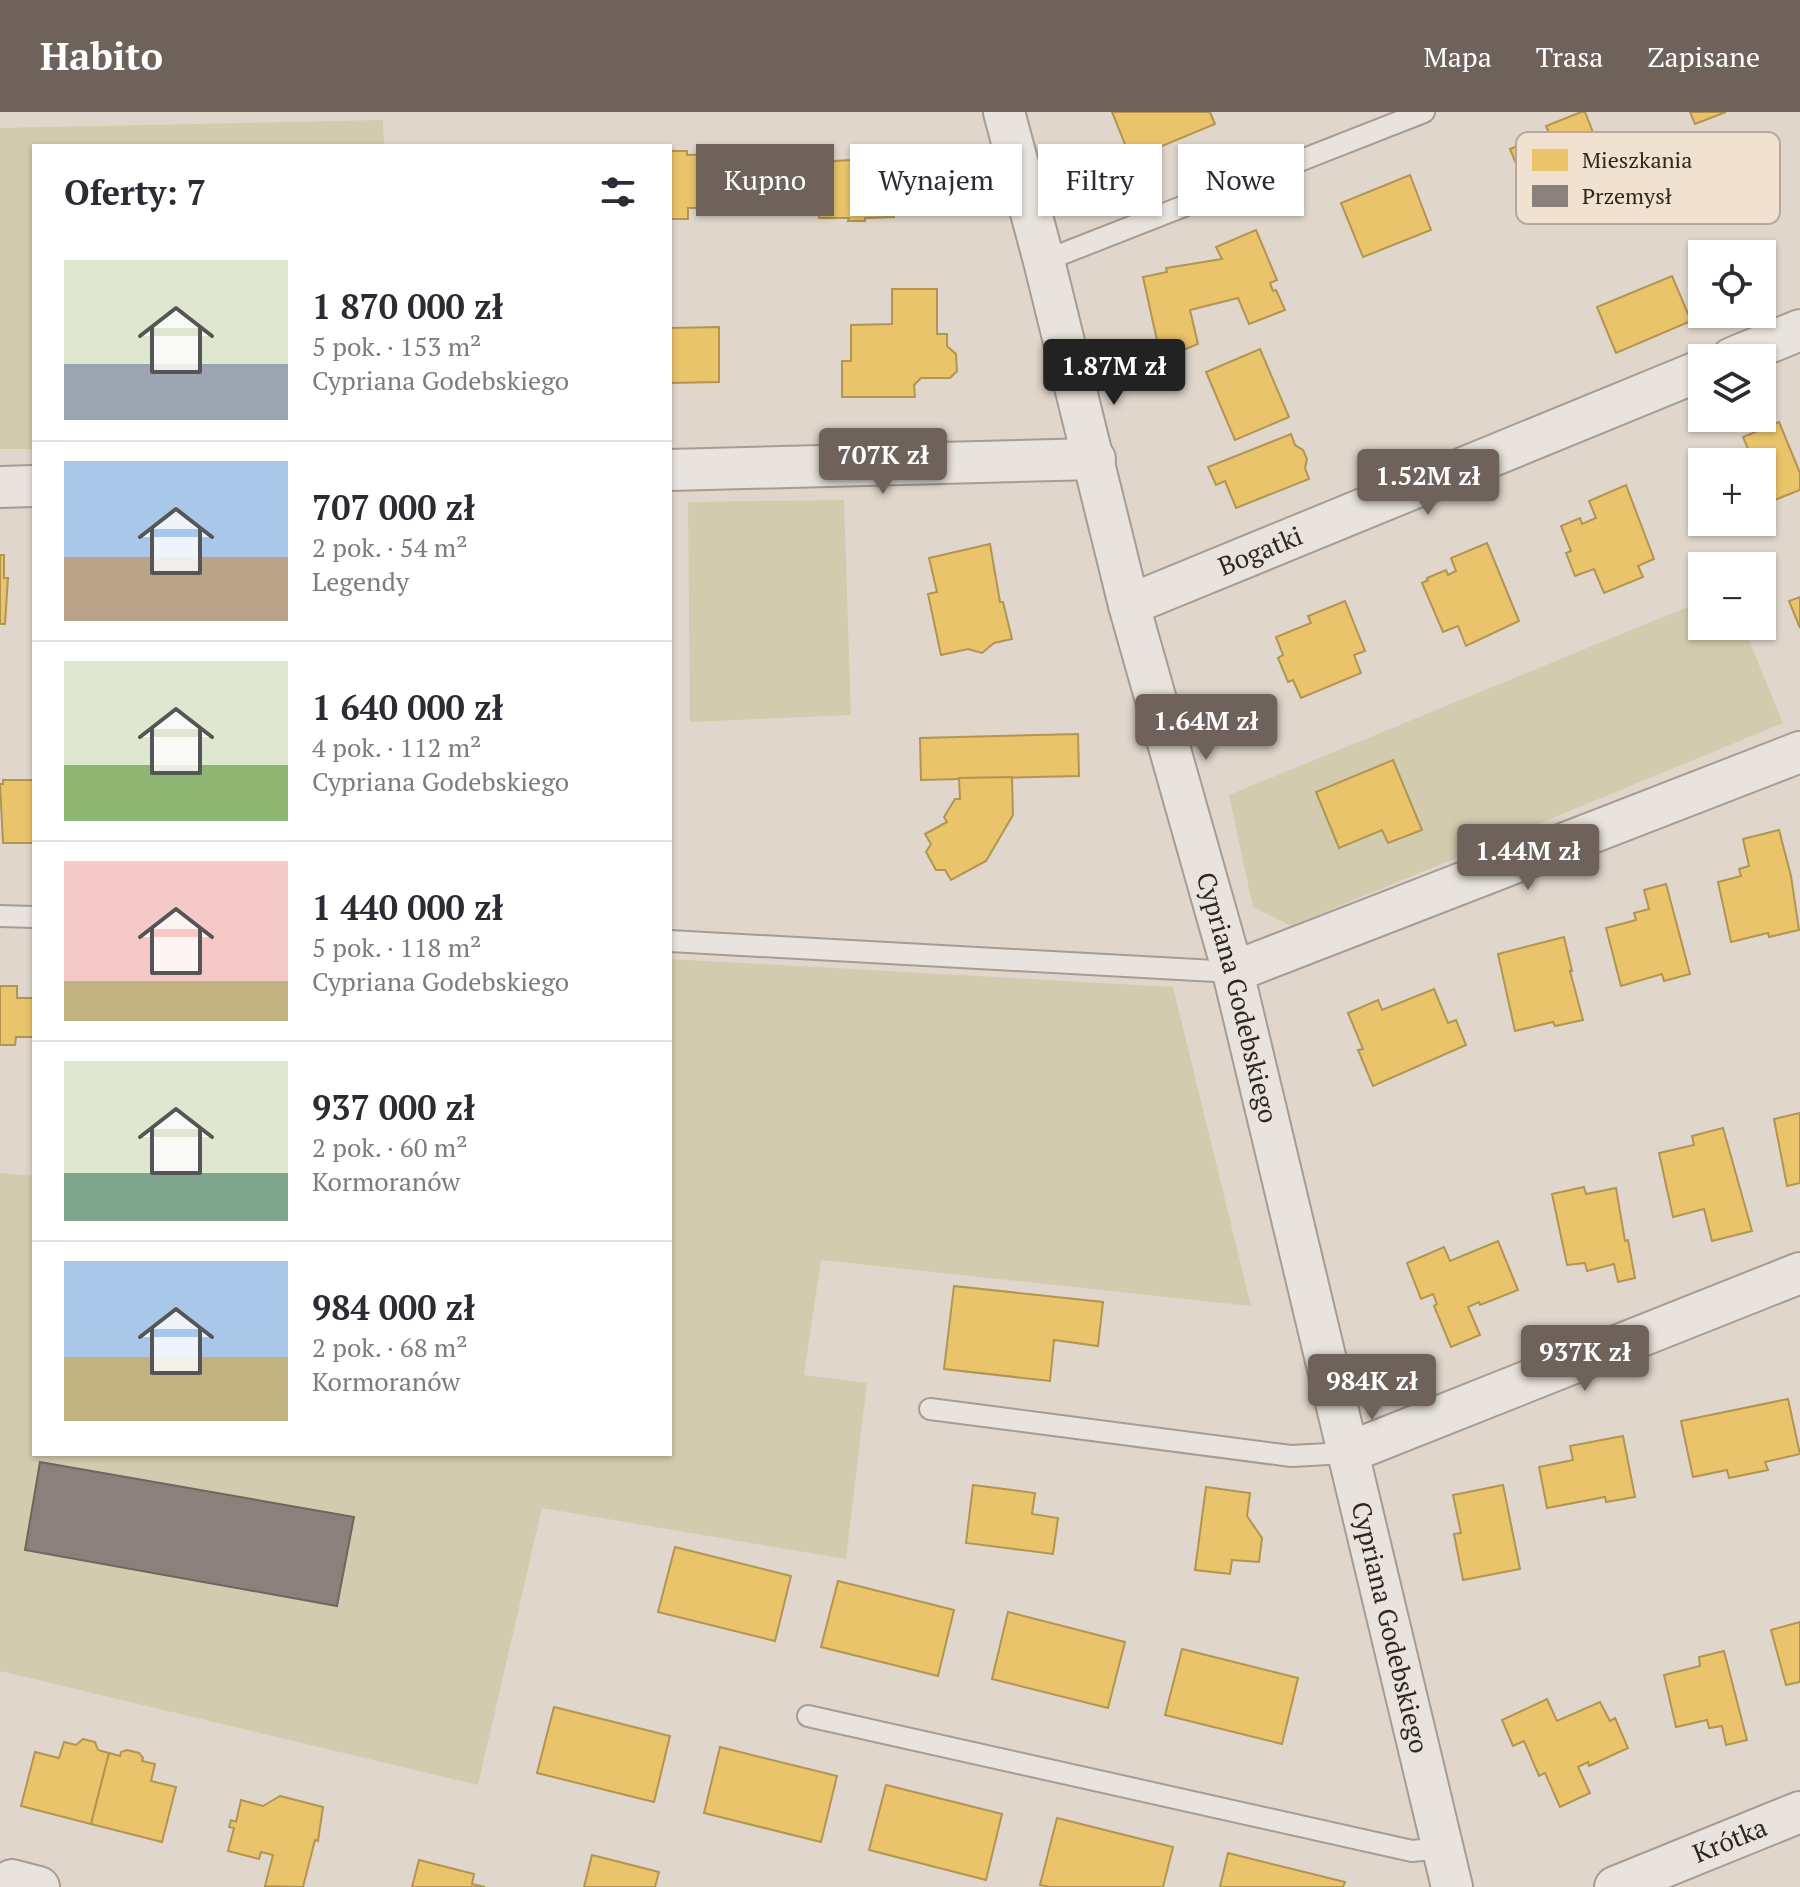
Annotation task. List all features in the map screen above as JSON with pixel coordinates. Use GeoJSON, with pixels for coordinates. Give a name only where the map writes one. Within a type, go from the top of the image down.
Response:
{"type":"FeatureCollection","features":[{"type":"Feature","properties":{"kind":"street","name":"Cypriana Godebskiego"},"geometry":{"type":"LineString","coordinates":[[1004,112],[1095,459],[1129,605],[1233,972],[1452,1887]]}},
{"type":"Feature","properties":{"kind":"street"},"geometry":{"type":"LineString","coordinates":[[1766,344],[1800,330]]}},
{"type":"Feature","properties":{"kind":"street","name":"Bogatki"},"geometry":{"type":"LineString","coordinates":[[1129,605],[1688,376]]}},
{"type":"Feature","properties":{"kind":"street"},"geometry":{"type":"LineString","coordinates":[[672,470],[1095,459]]}},
{"type":"Feature","properties":{"kind":"street"},"geometry":{"type":"LineString","coordinates":[[0,487],[32,486]]}},
{"type":"Feature","properties":{"kind":"street"},"geometry":{"type":"LineString","coordinates":[[1233,972],[1800,752]]}},
{"type":"Feature","properties":{"kind":"street"},"geometry":{"type":"LineString","coordinates":[[1347,1453],[1800,1273]]}},
{"type":"Feature","properties":{"kind":"street","name":"Krótka"},"geometry":{"type":"LineString","coordinates":[[1615,1887],[1800,1812]]}},
{"type":"Feature","properties":{"kind":"lane"},"geometry":{"type":"LineString","coordinates":[[1044,261],[1424,112]]}},
{"type":"Feature","properties":{"kind":"lane"},"geometry":{"type":"LineString","coordinates":[[0,916],[32,917]]}},
{"type":"Feature","properties":{"kind":"lane"},"geometry":{"type":"LineString","coordinates":[[672,941],[1233,972]]}},
{"type":"Feature","properties":{"kind":"lane"},"geometry":{"type":"LineString","coordinates":[[930,1409],[1291,1456],[1347,1453]]}},
{"type":"Feature","properties":{"kind":"lane"},"geometry":{"type":"LineString","coordinates":[[808,1716],[1412,1851],[1442,1848]]}},
{"type":"Feature","properties":{"kind":"shaded area"},"geometry":{"type":"Polygon","coordinates":[[[383,120],[384,144],[32,144],[32,449],[0,449],[0,128],[383,120]]]}},
{"type":"Feature","properties":{"kind":"shaded area"},"geometry":{"type":"Polygon","coordinates":[[[844,500],[851,715],[690,722],[688,502],[844,500]]]}},
{"type":"Feature","properties":{"kind":"shaded area"},"geometry":{"type":"Polygon","coordinates":[[[1688,607],[1688,640],[1749,640],[1783,723],[1291,926],[1253,907],[1229,795],[1688,607]]]}},
{"type":"Feature","properties":{"kind":"shaded area"},"geometry":{"type":"Polygon","coordinates":[[[672,959],[1173,987],[1251,1306],[821,1260],[804,1375],[867,1383],[846,1559],[542,1508],[478,1785],[0,1671],[0,1173],[32,1176],[32,1456],[672,1456],[672,959]]]}},
{"type":"Feature","properties":{"kind":"building: Mieszkania"},"geometry":{"type":"Polygon","coordinates":[[[1112,112],[1210,112],[1215,124],[1162,146],[1125,144],[1112,112]]]}},
{"type":"Feature","properties":{"kind":"building: Mieszkania"},"geometry":{"type":"Polygon","coordinates":[[[1585,112],[1593,132],[1549,132],[1546,126],[1585,112]]]}},
{"type":"Feature","properties":{"kind":"building: Mieszkania"},"geometry":{"type":"Polygon","coordinates":[[[1690,112],[1726,112],[1695,124],[1690,112]]]}},
{"type":"Feature","properties":{"kind":"building: Mieszkania"},"geometry":{"type":"Polygon","coordinates":[[[1516,147],[1516,164],[1510,149],[1516,147]]]}},
{"type":"Feature","properties":{"kind":"building: Mieszkania"},"geometry":{"type":"Polygon","coordinates":[[[672,151],[696,155],[696,208],[688,208],[688,219],[672,219],[672,151]]]}},
{"type":"Feature","properties":{"kind":"building: Mieszkania"},"geometry":{"type":"Polygon","coordinates":[[[850,160],[850,216],[894,217],[865,218],[865,221],[819,218],[834,216],[834,161],[850,160]]]}},
{"type":"Feature","properties":{"kind":"building: Mieszkania"},"geometry":{"type":"Polygon","coordinates":[[[1410,175],[1431,230],[1363,257],[1341,203],[1410,175]]]}},
{"type":"Feature","properties":{"kind":"building: Mieszkania"},"geometry":{"type":"Polygon","coordinates":[[[1256,230],[1277,280],[1270,283],[1285,310],[1249,324],[1238,298],[1190,310],[1198,344],[1169,356],[1167,351],[1160,354],[1143,277],[1167,272],[1166,268],[1222,259],[1216,247],[1256,230]]]}},
{"type":"Feature","properties":{"kind":"building: Mieszkania"},"geometry":{"type":"Polygon","coordinates":[[[1672,276],[1688,314],[1688,322],[1616,353],[1597,307],[1672,276]]]}},
{"type":"Feature","properties":{"kind":"building: Mieszkania"},"geometry":{"type":"Polygon","coordinates":[[[892,289],[937,289],[937,334],[947,334],[947,346],[956,354],[957,371],[950,378],[921,378],[914,385],[915,397],[842,397],[842,361],[851,361],[851,325],[892,324],[892,289]]]}},
{"type":"Feature","properties":{"kind":"building: Mieszkania"},"geometry":{"type":"Polygon","coordinates":[[[719,327],[719,382],[672,383],[672,328],[719,327]]]}},
{"type":"Feature","properties":{"kind":"building: Mieszkania"},"geometry":{"type":"Polygon","coordinates":[[[1260,349],[1289,417],[1235,440],[1206,372],[1260,349]]]}},
{"type":"Feature","properties":{"kind":"building: Mieszkania"},"geometry":{"type":"Polygon","coordinates":[[[1779,422],[1800,473],[1800,490],[1776,499],[1776,448],[1748,448],[1743,437],[1755,432],[1776,432],[1776,423],[1779,422]]]}},
{"type":"Feature","properties":{"kind":"building: Mieszkania"},"geometry":{"type":"Polygon","coordinates":[[[1291,434],[1295,445],[1303,450],[1307,459],[1305,468],[1309,479],[1236,508],[1225,481],[1216,485],[1208,467],[1291,434]]]}},
{"type":"Feature","properties":{"kind":"building: Mieszkania"},"geometry":{"type":"Polygon","coordinates":[[[1626,485],[1654,559],[1638,566],[1643,577],[1604,593],[1594,569],[1575,576],[1566,553],[1571,551],[1561,526],[1580,518],[1582,524],[1596,518],[1589,501],[1626,485]]]}},
{"type":"Feature","properties":{"kind":"building: Mieszkania"},"geometry":{"type":"Polygon","coordinates":[[[1487,543],[1519,621],[1466,646],[1458,626],[1443,632],[1422,583],[1446,570],[1448,575],[1456,571],[1451,558],[1487,543]]]}},
{"type":"Feature","properties":{"kind":"building: Mieszkania"},"geometry":{"type":"Polygon","coordinates":[[[990,544],[1000,602],[1003,602],[1012,639],[994,643],[982,653],[968,649],[941,655],[928,594],[937,592],[929,558],[990,544]]]}},
{"type":"Feature","properties":{"kind":"building: Mieszkania"},"geometry":{"type":"Polygon","coordinates":[[[0,555],[4,555],[4,578],[8,578],[5,624],[0,624],[0,555]]]}},
{"type":"Feature","properties":{"kind":"building: Mieszkania"},"geometry":{"type":"Polygon","coordinates":[[[1800,597],[1800,628],[1789,601],[1800,597]]]}},
{"type":"Feature","properties":{"kind":"building: Mieszkania"},"geometry":{"type":"Polygon","coordinates":[[[1345,601],[1365,651],[1354,655],[1361,673],[1301,698],[1293,680],[1288,682],[1278,658],[1283,655],[1276,637],[1311,623],[1308,616],[1345,601]]]}},
{"type":"Feature","properties":{"kind":"building: Mieszkania"},"geometry":{"type":"Polygon","coordinates":[[[1078,734],[1079,776],[921,780],[920,738],[1078,734]]]}},
{"type":"Feature","properties":{"kind":"building: Mieszkania"},"geometry":{"type":"Polygon","coordinates":[[[1393,760],[1422,830],[1388,843],[1382,830],[1339,848],[1316,792],[1393,760]]]}},
{"type":"Feature","properties":{"kind":"building: Mieszkania"},"geometry":{"type":"Polygon","coordinates":[[[1012,777],[1013,815],[986,861],[951,880],[945,870],[936,870],[926,852],[931,844],[925,834],[947,822],[944,817],[955,799],[960,799],[959,778],[1012,777]]]}},
{"type":"Feature","properties":{"kind":"building: Mieszkania"},"geometry":{"type":"Polygon","coordinates":[[[3,780],[32,780],[32,843],[3,843],[0,784],[3,780]]]}},
{"type":"Feature","properties":{"kind":"building: Mieszkania"},"geometry":{"type":"Polygon","coordinates":[[[1779,830],[1791,876],[1799,930],[1769,937],[1768,933],[1731,942],[1718,882],[1741,876],[1739,869],[1749,866],[1743,839],[1779,830]]]}},
{"type":"Feature","properties":{"kind":"building: Mieszkania"},"geometry":{"type":"Polygon","coordinates":[[[1666,884],[1690,974],[1664,981],[1662,974],[1621,986],[1606,928],[1636,920],[1634,913],[1649,909],[1644,890],[1666,884]]]}},
{"type":"Feature","properties":{"kind":"building: Mieszkania"},"geometry":{"type":"Polygon","coordinates":[[[1564,937],[1583,1020],[1555,1026],[1553,1022],[1515,1031],[1498,954],[1564,937]]]}},
{"type":"Feature","properties":{"kind":"building: Mieszkania"},"geometry":{"type":"Polygon","coordinates":[[[0,986],[17,986],[17,998],[32,998],[32,1037],[16,1037],[15,1045],[0,1045],[0,986]]]}},
{"type":"Feature","properties":{"kind":"building: Mieszkania"},"geometry":{"type":"Polygon","coordinates":[[[1434,989],[1448,1023],[1456,1020],[1466,1045],[1373,1086],[1358,1050],[1363,1049],[1348,1013],[1378,1000],[1382,1010],[1434,989]]]}},
{"type":"Feature","properties":{"kind":"building: Mieszkania"},"geometry":{"type":"Polygon","coordinates":[[[1800,1113],[1800,1183],[1787,1186],[1774,1119],[1800,1113]]]}},
{"type":"Feature","properties":{"kind":"building: Mieszkania"},"geometry":{"type":"Polygon","coordinates":[[[1723,1128],[1752,1231],[1712,1241],[1704,1209],[1673,1217],[1659,1153],[1694,1145],[1692,1136],[1723,1128]]]}},
{"type":"Feature","properties":{"kind":"building: Mieszkania"},"geometry":{"type":"Polygon","coordinates":[[[1584,1187],[1586,1194],[1616,1188],[1635,1278],[1618,1282],[1614,1264],[1587,1271],[1585,1263],[1567,1265],[1552,1194],[1584,1187]]]}},
{"type":"Feature","properties":{"kind":"building: Mieszkania"},"geometry":{"type":"Polygon","coordinates":[[[1498,1241],[1518,1290],[1468,1307],[1480,1335],[1451,1347],[1434,1306],[1437,1304],[1433,1294],[1421,1299],[1407,1263],[1444,1247],[1450,1261],[1498,1241]]]}},
{"type":"Feature","properties":{"kind":"building: Mieszkania"},"geometry":{"type":"Polygon","coordinates":[[[954,1286],[1103,1302],[1098,1346],[1054,1340],[1050,1381],[944,1369],[954,1286]]]}},
{"type":"Feature","properties":{"kind":"building: Mieszkania"},"geometry":{"type":"Polygon","coordinates":[[[1788,1399],[1800,1454],[1765,1462],[1768,1470],[1729,1478],[1727,1470],[1693,1477],[1681,1421],[1788,1399]]]}},
{"type":"Feature","properties":{"kind":"building: Mieszkania"},"geometry":{"type":"Polygon","coordinates":[[[1623,1436],[1635,1497],[1606,1502],[1605,1497],[1547,1508],[1539,1467],[1573,1460],[1570,1446],[1623,1436]]]}},
{"type":"Feature","properties":{"kind":"building: Mieszkania"},"geometry":{"type":"Polygon","coordinates":[[[973,1485],[1035,1493],[1032,1514],[1058,1518],[1053,1554],[966,1543],[973,1485]]]}},
{"type":"Feature","properties":{"kind":"building: Mieszkania"},"geometry":{"type":"Polygon","coordinates":[[[1503,1485],[1520,1569],[1463,1580],[1454,1534],[1461,1533],[1453,1495],[1503,1485]]]}},
{"type":"Feature","properties":{"kind":"building: Mieszkania"},"geometry":{"type":"Polygon","coordinates":[[[1206,1487],[1250,1493],[1247,1516],[1262,1538],[1259,1562],[1232,1560],[1230,1574],[1195,1570],[1206,1487]]]}},
{"type":"Feature","properties":{"kind":"building: Mieszkania"},"geometry":{"type":"Polygon","coordinates":[[[675,1547],[791,1576],[775,1641],[658,1612],[675,1547]]]}},
{"type":"Feature","properties":{"kind":"building: Mieszkania"},"geometry":{"type":"Polygon","coordinates":[[[838,1581],[954,1610],[938,1676],[821,1647],[838,1581]]]}},
{"type":"Feature","properties":{"kind":"building: Mieszkania"},"geometry":{"type":"Polygon","coordinates":[[[1008,1612],[1125,1642],[1108,1708],[992,1679],[1008,1612]]]}},
{"type":"Feature","properties":{"kind":"building: Mieszkania"},"geometry":{"type":"Polygon","coordinates":[[[1800,1622],[1800,1682],[1786,1685],[1771,1630],[1800,1622]]]}},
{"type":"Feature","properties":{"kind":"building: Mieszkania"},"geometry":{"type":"Polygon","coordinates":[[[1182,1649],[1298,1678],[1282,1744],[1165,1715],[1182,1649]]]}},
{"type":"Feature","properties":{"kind":"building: Mieszkania"},"geometry":{"type":"Polygon","coordinates":[[[1724,1651],[1747,1740],[1726,1745],[1722,1726],[1709,1728],[1707,1720],[1676,1727],[1664,1675],[1700,1666],[1699,1657],[1724,1651]]]}},
{"type":"Feature","properties":{"kind":"building: Mieszkania"},"geometry":{"type":"Polygon","coordinates":[[[1547,1699],[1557,1721],[1600,1702],[1610,1721],[1615,1718],[1628,1748],[1589,1766],[1588,1762],[1578,1767],[1590,1793],[1560,1807],[1545,1773],[1539,1776],[1524,1741],[1513,1746],[1502,1720],[1547,1699]]]}},
{"type":"Feature","properties":{"kind":"building: Mieszkania"},"geometry":{"type":"Polygon","coordinates":[[[554,1707],[670,1736],[654,1802],[537,1773],[554,1707]]]}},
{"type":"Feature","properties":{"kind":"building: Mieszkania"},"geometry":{"type":"Polygon","coordinates":[[[83,1739],[95,1742],[98,1750],[109,1753],[91,1824],[21,1806],[35,1752],[59,1758],[64,1742],[76,1745],[83,1739]]]}},
{"type":"Feature","properties":{"kind":"building: Mieszkania"},"geometry":{"type":"Polygon","coordinates":[[[720,1747],[837,1776],[821,1842],[704,1813],[720,1747]]]}},
{"type":"Feature","properties":{"kind":"building: Mieszkania"},"geometry":{"type":"Polygon","coordinates":[[[127,1750],[139,1753],[142,1761],[155,1764],[151,1781],[176,1787],[162,1842],[91,1824],[109,1753],[120,1756],[127,1750]]]}},
{"type":"Feature","properties":{"kind":"building: Mieszkania"},"geometry":{"type":"Polygon","coordinates":[[[886,1785],[1002,1814],[986,1880],[869,1850],[886,1785]]]}},
{"type":"Feature","properties":{"kind":"building: Mieszkania"},"geometry":{"type":"Polygon","coordinates":[[[280,1796],[323,1807],[318,1841],[315,1840],[303,1887],[265,1886],[273,1855],[261,1852],[259,1859],[228,1851],[234,1828],[229,1827],[231,1820],[236,1822],[241,1800],[263,1806],[280,1796]]]}},
{"type":"Feature","properties":{"kind":"building: Mieszkania"},"geometry":{"type":"Polygon","coordinates":[[[1057,1818],[1173,1847],[1163,1887],[1040,1885],[1057,1818]]]}},
{"type":"Feature","properties":{"kind":"building: Mieszkania"},"geometry":{"type":"Polygon","coordinates":[[[1228,1853],[1345,1882],[1343,1887],[1220,1887],[1228,1853]]]}},
{"type":"Feature","properties":{"kind":"building: Mieszkania"},"geometry":{"type":"Polygon","coordinates":[[[592,1855],[659,1872],[655,1887],[584,1887],[592,1855]]]}},
{"type":"Feature","properties":{"kind":"building: Mieszkania"},"geometry":{"type":"Polygon","coordinates":[[[419,1860],[474,1874],[472,1884],[485,1887],[412,1887],[419,1860]]]}},
{"type":"Feature","properties":{"kind":"building: Przemysł"},"geometry":{"type":"Polygon","coordinates":[[[40,1462],[354,1517],[337,1606],[25,1550],[40,1462]]]}}]}
